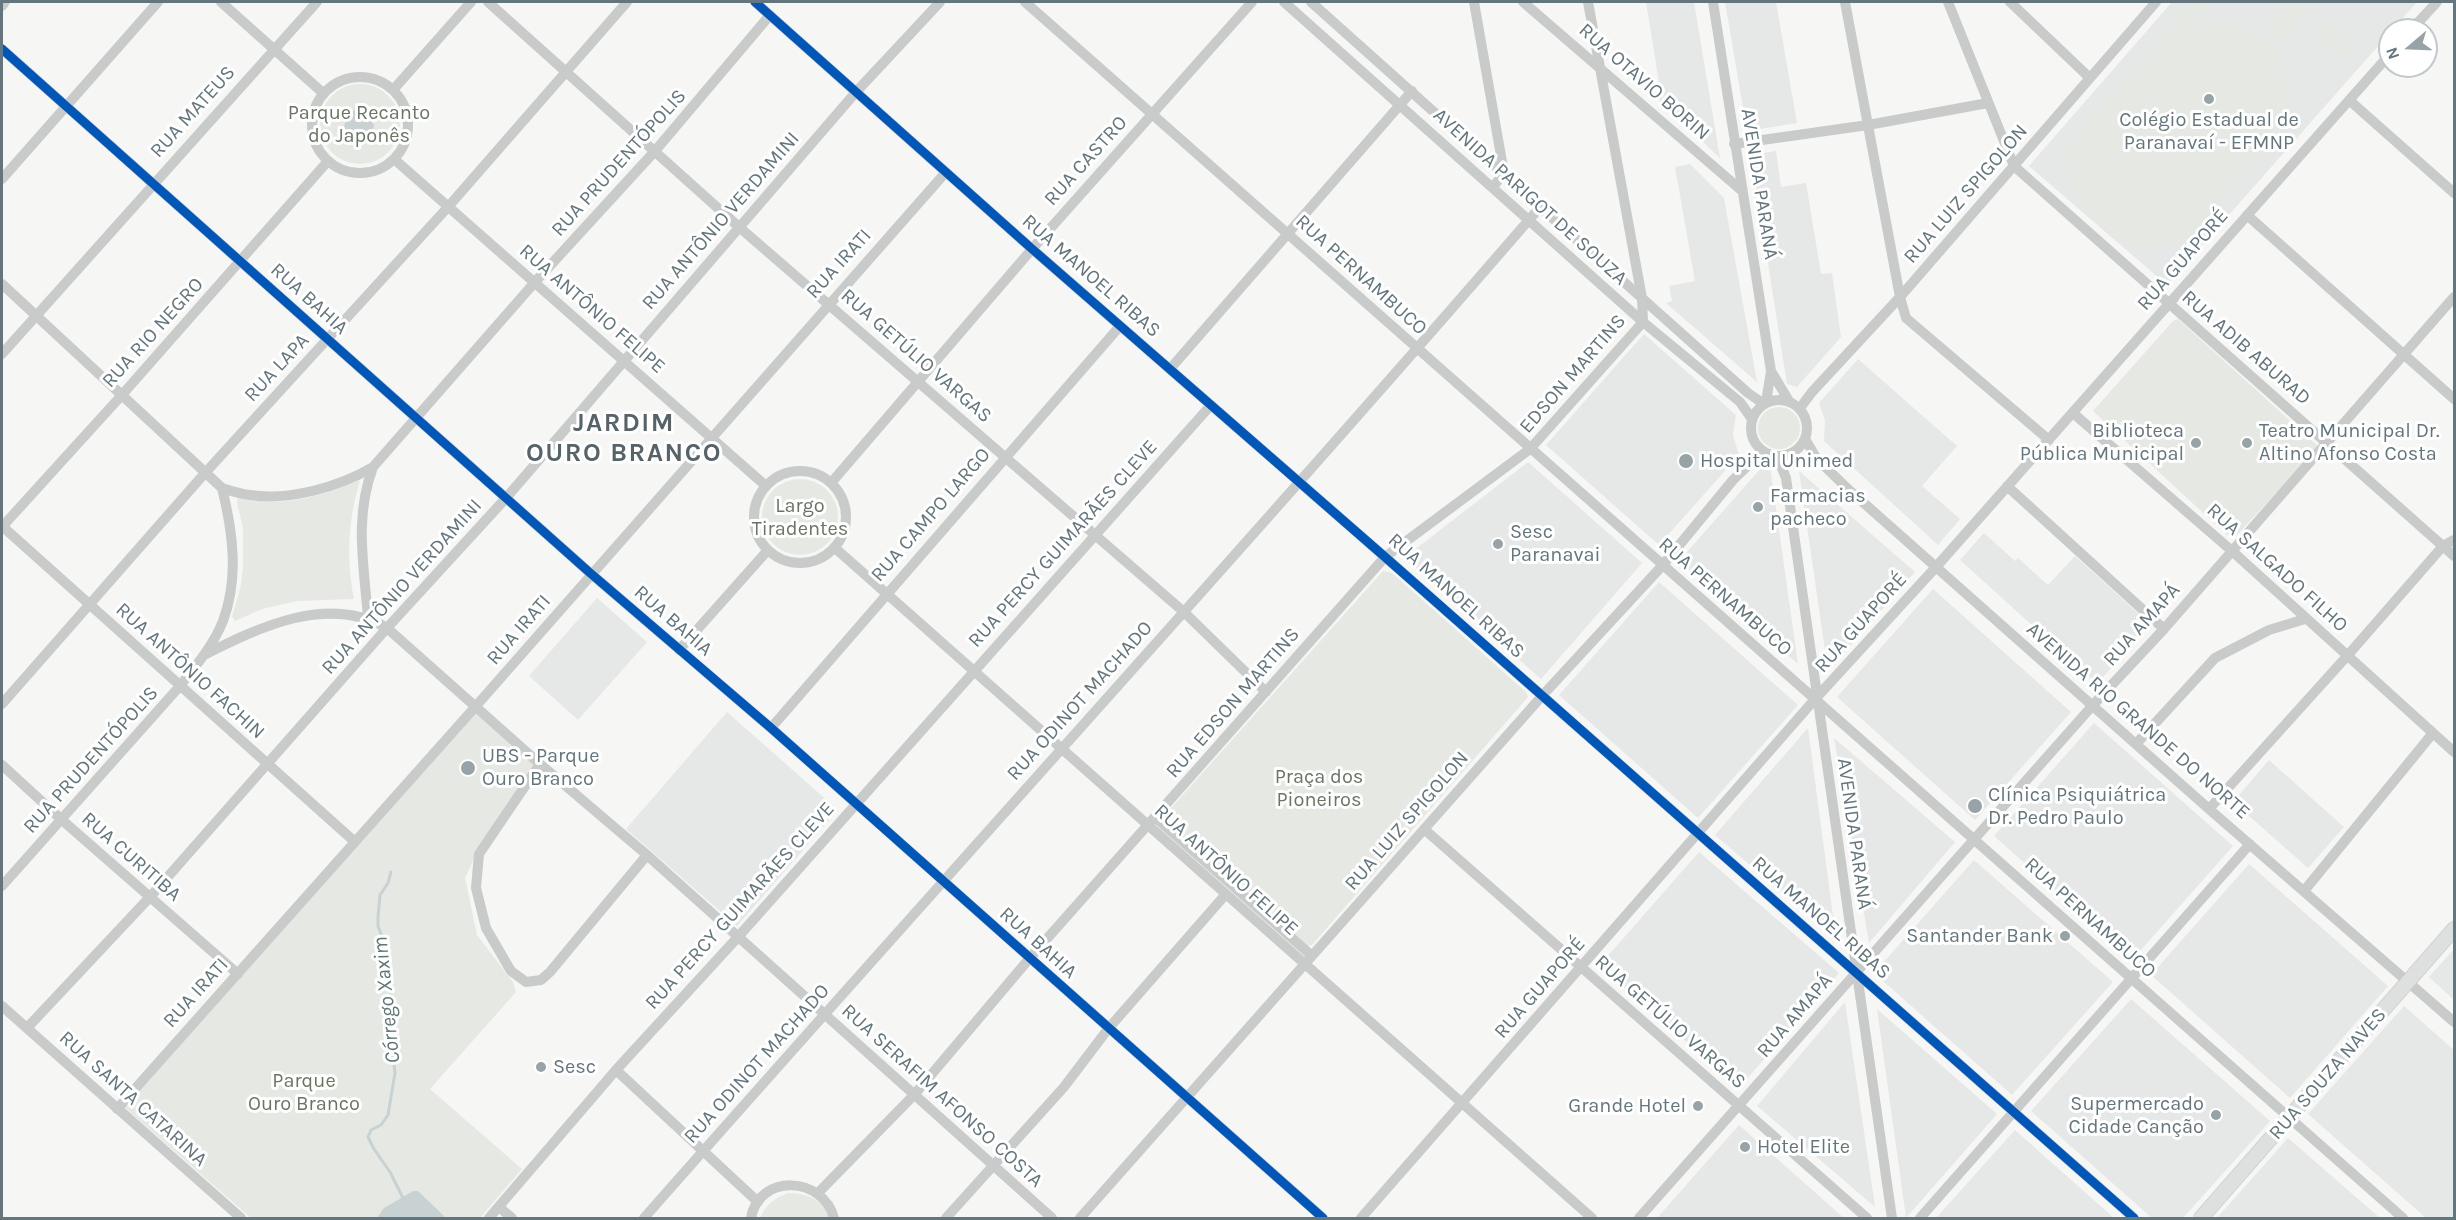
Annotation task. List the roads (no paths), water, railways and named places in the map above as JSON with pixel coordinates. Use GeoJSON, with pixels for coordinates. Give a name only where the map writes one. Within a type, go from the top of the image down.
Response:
{"type":"FeatureCollection","features":[{"type":"Feature","properties":{"kind":"main road","name":"RUA SOUZA NAVES"},"geometry":{"type":"LineString","coordinates":[[2201,1218],[2454,929]]}},
{"type":"Feature","properties":{"kind":"street"},"geometry":{"type":"LineString","coordinates":[[2,6],[5,2]]}},
{"type":"Feature","properties":{"kind":"street"},"geometry":{"type":"LineString","coordinates":[[2,179],[158,2]]}},
{"type":"Feature","properties":{"kind":"street"},"geometry":{"type":"LineString","coordinates":[[221,2],[324,93]]}},
{"type":"Feature","properties":{"kind":"street","name":"RUA MATEUS"},"geometry":{"type":"LineString","coordinates":[[2,354],[317,2]]}},
{"type":"Feature","properties":{"kind":"street"},"geometry":{"type":"LineString","coordinates":[[393,90],[471,2]]}},
{"type":"Feature","properties":{"kind":"street","name":"RUA GETÚLIO VARGAS"},"geometry":{"type":"LineString","coordinates":[[488,2],[739,227],[1184,612],[1266,692]]}},
{"type":"Feature","properties":{"kind":"street","name":"RUA LAPA"},"geometry":{"type":"LineString","coordinates":[[2,704],[205,472],[448,207],[627,2]]}},
{"type":"Feature","properties":{"kind":"street","name":"RUA MANOEL RIBAS"},"geometry":{"type":"LineString","coordinates":[[755,2],[1032,249],[2134,1218]]}},
{"type":"Feature","properties":{"kind":"street","name":"RUA ANTÔNIO VERDAMINI"},"geometry":{"type":"LineString","coordinates":[[27,1028],[150,897],[387,628],[506,498],[856,92],[940,2]]}},
{"type":"Feature","properties":{"kind":"street","name":"RUA PERNAMBUCO"},"geometry":{"type":"LineString","coordinates":[[1025,2],[1662,566],[1816,698],[2288,1119],[2403,1218]]}},
{"type":"Feature","properties":{"kind":"street","name":"RUA CASTRO"},"geometry":{"type":"LineString","coordinates":[[831,483],[1032,249],[1252,2]]}},
{"type":"Feature","properties":{"kind":"street","name":"AVENIDA PARIGOT DE SOUZA"},"geometry":{"type":"LineString","coordinates":[[1284,2],[1643,321],[1740,402],[1752,419]]}},
{"type":"Feature","properties":{"kind":"street","name":"AVENIDA PARIGOT DE SOUZA"},"geometry":{"type":"LineString","coordinates":[[1311,2],[1748,393],[1765,403]]}},
{"type":"Feature","properties":{"kind":"street"},"geometry":{"type":"LineString","coordinates":[[1474,2],[1504,173],[1493,187]]}},
{"type":"Feature","properties":{"kind":"street","name":"RUA OTAVIO BORIN"},"geometry":{"type":"LineString","coordinates":[[1523,2],[1741,190]]}},
{"type":"Feature","properties":{"kind":"street"},"geometry":{"type":"LineString","coordinates":[[1588,2],[1642,298],[1643,321]]}},
{"type":"Feature","properties":{"kind":"street","name":"AVENIDA PARANÁ"},"geometry":{"type":"LineString","coordinates":[[1713,2],[1771,371],[1765,403]]}},
{"type":"Feature","properties":{"kind":"street"},"geometry":{"type":"LineString","coordinates":[[1845,2],[1900,297],[1906,318],[2049,440]]}},
{"type":"Feature","properties":{"kind":"street"},"geometry":{"type":"LineString","coordinates":[[1948,2],[2014,166]]}},
{"type":"Feature","properties":{"kind":"street"},"geometry":{"type":"LineString","coordinates":[[2010,2],[2090,78]]}},
{"type":"Feature","properties":{"kind":"street","name":"RUA LUIZ SPIGOLON"},"geometry":{"type":"LineString","coordinates":[[1800,408],[1900,297],[2156,2]]}},
{"type":"Feature","properties":{"kind":"street"},"geometry":{"type":"LineString","coordinates":[[2422,18],[2437,2]]}},
{"type":"Feature","properties":{"kind":"street","name":"RUA PRUDENTÓPOLIS"},"geometry":{"type":"LineString","coordinates":[[205,472],[222,488],[251,495],[299,494],[339,483],[373,467],[535,282],[656,151],[770,15]]}},
{"type":"Feature","properties":{"kind":"street","name":"RUA BAHIA"},"geometry":{"type":"LineString","coordinates":[[2,50],[591,574],[771,728],[1186,1099],[1323,1218]]}},
{"type":"Feature","properties":{"kind":"street","name":"RUA GUAPORÉ"},"geometry":{"type":"LineString","coordinates":[[1361,1218],[1816,698],[1936,567],[2378,67]]}},
{"type":"Feature","properties":{"kind":"street"},"geometry":{"type":"LineString","coordinates":[[350,77],[365,77],[380,81],[393,90],[402,102],[407,124],[403,146],[394,159],[376,170],[354,173],[340,169],[328,161],[318,149],[313,135],[312,120],[316,106],[324,93],[335,83],[350,77]]}},
{"type":"Feature","properties":{"kind":"street"},"geometry":{"type":"LineString","coordinates":[[1170,369],[1412,91]]}},
{"type":"Feature","properties":{"kind":"street"},"geometry":{"type":"LineString","coordinates":[[2349,100],[2454,193]]}},
{"type":"Feature","properties":{"kind":"street"},"geometry":{"type":"LineString","coordinates":[[1734,144],[1868,125],[1988,103]]}},
{"type":"Feature","properties":{"kind":"street","name":"RUA ANTÔNIO FELIPE"},"geometry":{"type":"LineString","coordinates":[[394,159],[766,486]]}},
{"type":"Feature","properties":{"kind":"street","name":"RUA RIO NEGRO"},"geometry":{"type":"LineString","coordinates":[[2,526],[121,396],[328,161]]}},
{"type":"Feature","properties":{"kind":"street","name":"RUA ADIB ABURAD"},"geometry":{"type":"LineString","coordinates":[[2014,166],[2454,556]]}},
{"type":"Feature","properties":{"kind":"street","name":"RUA IRATI"},"geometry":{"type":"LineString","coordinates":[[117,1109],[476,706],[828,303],[946,172]]}},
{"type":"Feature","properties":{"kind":"street","name":"RUA ODINOT MACHADO"},"geometry":{"type":"LineString","coordinates":[[644,1218],[826,1016],[942,881],[1184,612],[1541,206]]}},
{"type":"Feature","properties":{"kind":"street"},"geometry":{"type":"LineString","coordinates":[[2247,215],[2454,399]]}},
{"type":"Feature","properties":{"kind":"street"},"geometry":{"type":"LineString","coordinates":[[2,284],[205,472]]}},
{"type":"Feature","properties":{"kind":"street","name":"RUA AMAPÁ"},"geometry":{"type":"LineString","coordinates":[[1639,1218],[2093,705],[2164,629],[2454,297]]}},
{"type":"Feature","properties":{"kind":"street","name":"EDSON MARTINS"},"geometry":{"type":"LineString","coordinates":[[1530,449],[1643,321]]}},
{"type":"Feature","properties":{"kind":"street","name":"RUA CAMPO LARGO"},"geometry":{"type":"LineString","coordinates":[[771,728],[1120,326]]}},
{"type":"Feature","properties":{"kind":"street","name":"AVENIDA PARANÁ"},"geometry":{"type":"LineString","coordinates":[[1771,371],[1789,401]]}},
{"type":"Feature","properties":{"kind":"street"},"geometry":{"type":"LineString","coordinates":[[1776,399],[1789,401],[1800,408],[1807,424],[1806,439],[1796,450],[1777,456],[1763,451],[1756,445],[1751,434],[1752,419],[1765,403],[1776,399]]}},
{"type":"Feature","properties":{"kind":"street","name":"RUA PERCY GUIMARÃES CLEVE"},"geometry":{"type":"LineString","coordinates":[[489,1218],[615,1070],[738,937],[1211,405]]}},
{"type":"Feature","properties":{"kind":"street","name":"RUA SALGADO FILHO"},"geometry":{"type":"LineString","coordinates":[[2073,413],[2232,551],[2454,752]]}},
{"type":"Feature","properties":{"kind":"street","name":"AVENIDA RIO GRANDE DO NORTE"},"geometry":{"type":"LineString","coordinates":[[1806,439],[1817,459],[1936,567],[2454,1022]]}},
{"type":"Feature","properties":{"kind":"street","name":"RUA EDSON MARTINS"},"geometry":{"type":"LineString","coordinates":[[818,1193],[914,1095],[1029,959],[1385,557],[1530,449]]}},
{"type":"Feature","properties":{"kind":"street","name":"RUA LUIZ SPIGOLON"},"geometry":{"type":"LineString","coordinates":[[1080,1218],[1542,696],[1662,566],[1733,480],[1763,451]]}},
{"type":"Feature","properties":{"kind":"street","name":"AVENIDA PARANÁ"},"geometry":{"type":"LineString","coordinates":[[1777,456],[1786,478],[1892,1218]]}},
{"type":"Feature","properties":{"kind":"street"},"geometry":{"type":"LineString","coordinates":[[368,618],[361,528],[365,489],[373,467]]}},
{"type":"Feature","properties":{"kind":"street"},"geometry":{"type":"LineString","coordinates":[[798,472],[819,475],[831,483],[840,494],[845,507],[846,522],[843,536],[835,548],[824,557],[810,562],[795,563],[780,559],[768,550],[755,526],[755,512],[766,486],[777,477],[798,472]]}},
{"type":"Feature","properties":{"kind":"street"},"geometry":{"type":"LineString","coordinates":[[2007,486],[2164,629]]}},
{"type":"Feature","properties":{"kind":"street","name":"RUA PRUDENTÓPOLIS"},"geometry":{"type":"LineString","coordinates":[[2,886],[179,687],[204,655],[223,621],[234,561],[232,527],[222,488]]}},
{"type":"Feature","properties":{"kind":"street","name":"RUA ANTÔNIO FACHIN"},"geometry":{"type":"LineString","coordinates":[[2,526],[354,842]]}},
{"type":"Feature","properties":{"kind":"street"},"geometry":{"type":"LineString","coordinates":[[2209,809],[2443,546],[2454,540]]}},
{"type":"Feature","properties":{"kind":"street","name":"RUA ANTÔNIO FELIPE"},"geometry":{"type":"LineString","coordinates":[[835,548],[1062,748],[1152,822],[1309,960],[1462,1103],[1592,1218]]}},
{"type":"Feature","properties":{"kind":"street"},"geometry":{"type":"LineString","coordinates":[[679,650],[768,550]]}},
{"type":"Feature","properties":{"kind":"street","name":"RUA SERAFIM AFONSO COSTA"},"geometry":{"type":"LineString","coordinates":[[204,655],[273,623],[305,615],[368,618],[387,628],[540,764],[647,855],[1052,1218]]}},
{"type":"Feature","properties":{"kind":"street"},"geometry":{"type":"LineString","coordinates":[[2136,744],[2215,658],[2270,630],[2305,619]]}},
{"type":"Feature","properties":{"kind":"street"},"geometry":{"type":"LineString","coordinates":[[2304,891],[2433,733]]}},
{"type":"Feature","properties":{"kind":"street"},"geometry":{"type":"LineString","coordinates":[[540,764],[479,855],[476,888],[486,928],[511,971],[526,982],[541,980],[647,855]]}},
{"type":"Feature","properties":{"kind":"street","name":"RUA CURITIBA"},"geometry":{"type":"LineString","coordinates":[[2,765],[238,974]]}},
{"type":"Feature","properties":{"kind":"street","name":"RUA ANTÔNIO FELIPE"},"geometry":{"type":"LineString","coordinates":[[1152,822],[1226,894],[1309,960]]}},
{"type":"Feature","properties":{"kind":"street","name":"RUA GETÚLIO VARGAS"},"geometry":{"type":"LineString","coordinates":[[1424,829],[1866,1218]]}},
{"type":"Feature","properties":{"kind":"street"},"geometry":{"type":"LineString","coordinates":[[1920,1218],[2250,844]]}},
{"type":"Feature","properties":{"kind":"street"},"geometry":{"type":"LineString","coordinates":[[946,1218],[1064,1087],[1108,1029],[1226,894]]}},
{"type":"Feature","properties":{"kind":"street","name":"RUA SANTA CATARINA"},"geometry":{"type":"LineString","coordinates":[[2,1005],[241,1218]]}},
{"type":"Feature","properties":{"kind":"street"},"geometry":{"type":"LineString","coordinates":[[615,1070],[758,1202]]}},
{"type":"Feature","properties":{"kind":"street"},"geometry":{"type":"LineString","coordinates":[[751,1218],[758,1202],[765,1194],[786,1185],[808,1188],[818,1193],[828,1203],[834,1218]]}},
{"type":"Feature","properties":{"kind":"street"},"geometry":{"type":"LineString","coordinates":[[499,1207],[512,1218]]}},
{"type":"Feature","properties":{"kind":"waterway","name":"Córrego Xaxim"},"geometry":{"type":"LineString","coordinates":[[391,872],[388,883],[380,895],[378,926],[384,942],[384,970],[393,1009],[391,1035],[395,1073],[388,1115],[381,1125],[371,1130],[368,1137],[403,1198]]}},
{"type":"Feature","properties":{"kind":"place","name":"Colégio Estadual de Paranavaí - EFMNP"},"geometry":{"type":"Point","coordinates":[2209,99]}},
{"type":"Feature","properties":{"kind":"place","name":"Biblioteca Pública Municipal"},"geometry":{"type":"Point","coordinates":[2196,443]}},
{"type":"Feature","properties":{"kind":"place","name":"Teatro Municipal Dr. Altino Afonso Costa"},"geometry":{"type":"Point","coordinates":[2247,443]}},
{"type":"Feature","properties":{"kind":"place","name":"Hospital Unimed"},"geometry":{"type":"Point","coordinates":[1686,461]}},
{"type":"Feature","properties":{"kind":"place","name":"Farmacias pacheco"},"geometry":{"type":"Point","coordinates":[1758,507]}},
{"type":"Feature","properties":{"kind":"place","name":"Sesc Paranavai"},"geometry":{"type":"Point","coordinates":[1498,544]}},
{"type":"Feature","properties":{"kind":"place","name":"UBS - Parque Ouro Branco"},"geometry":{"type":"Point","coordinates":[468,768]}},
{"type":"Feature","properties":{"kind":"place","name":"Clínica Psiquiátrica Dr. Pedro Paulo"},"geometry":{"type":"Point","coordinates":[1975,806]}},
{"type":"Feature","properties":{"kind":"place","name":"Santander Bank"},"geometry":{"type":"Point","coordinates":[2065,936]}},
{"type":"Feature","properties":{"kind":"place","name":"Sesc"},"geometry":{"type":"Point","coordinates":[541,1067]}},
{"type":"Feature","properties":{"kind":"place","name":"Grande Hotel"},"geometry":{"type":"Point","coordinates":[1698,1106]}},
{"type":"Feature","properties":{"kind":"place","name":"Supermercado Cidade Canção"},"geometry":{"type":"Point","coordinates":[2216,1115]}},
{"type":"Feature","properties":{"kind":"place","name":"Hotel Elite"},"geometry":{"type":"Point","coordinates":[1745,1147]}},
{"type":"Feature","properties":{"kind":"district","name":"JARDIM OURO BRANCO"},"geometry":{"type":"Point","coordinates":[624,439]}},
{"type":"Feature","properties":{"kind":"park label","name":"Parque Recanto do Japonês"},"geometry":{"type":"Point","coordinates":[359,124]}},
{"type":"Feature","properties":{"kind":"park label","name":"Largo Tiradentes"},"geometry":{"type":"Point","coordinates":[800,518]}},
{"type":"Feature","properties":{"kind":"park label","name":"Praça dos Pioneiros"},"geometry":{"type":"Point","coordinates":[1319,788]}},
{"type":"Feature","properties":{"kind":"park label","name":"Parque Ouro Branco"},"geometry":{"type":"Point","coordinates":[304,1092]}}]}
